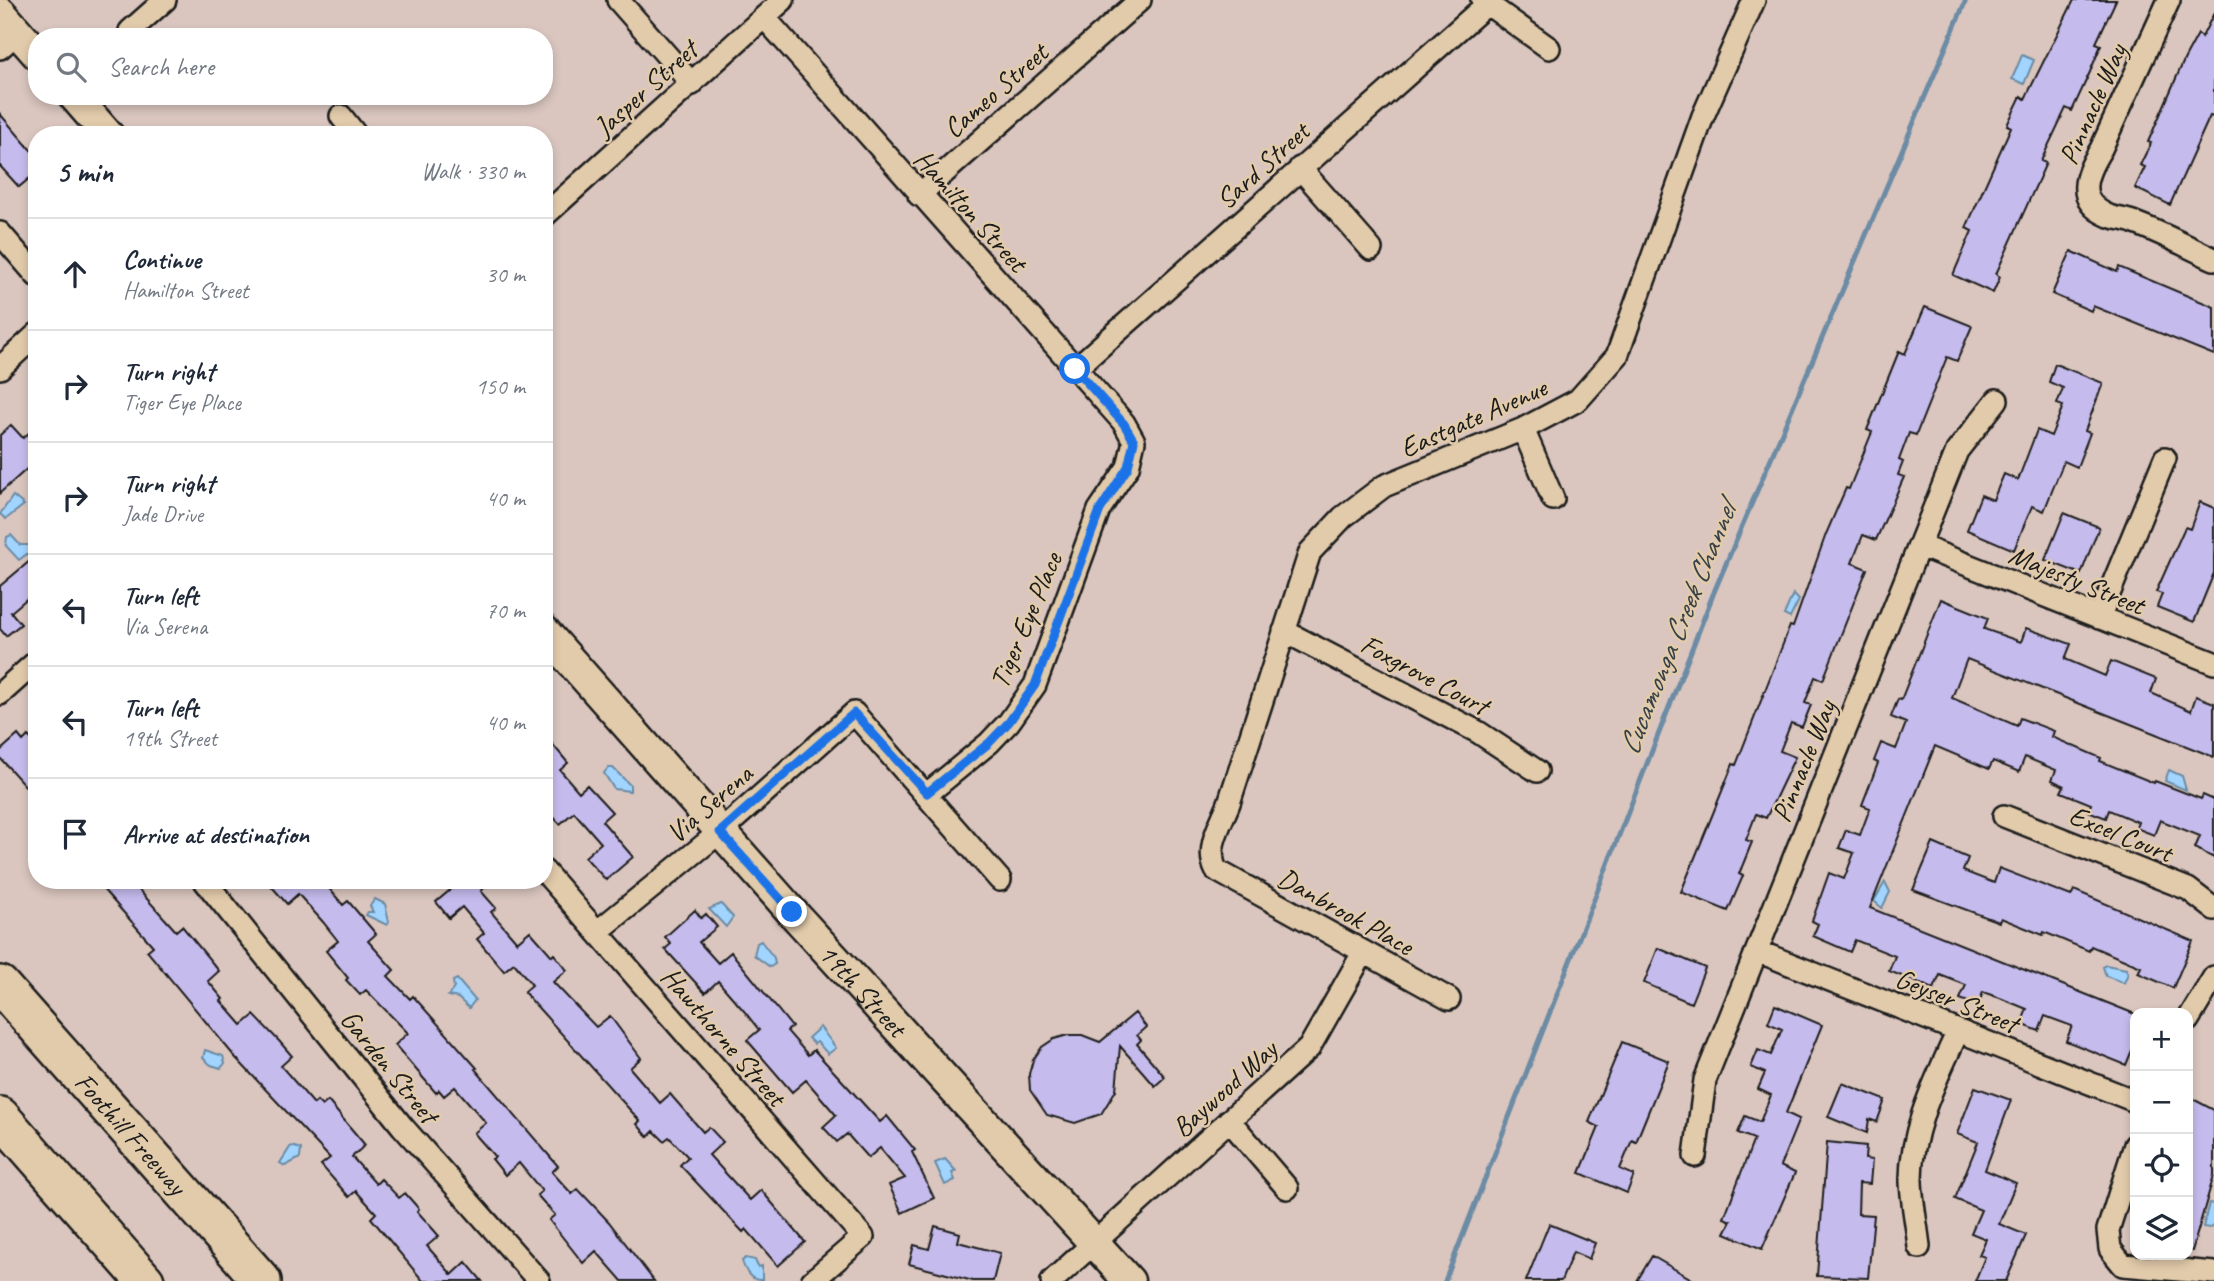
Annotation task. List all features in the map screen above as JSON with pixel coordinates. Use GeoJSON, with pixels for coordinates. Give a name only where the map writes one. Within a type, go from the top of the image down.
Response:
{"type":"FeatureCollection","features":[{"type":"Feature","properties":{"kind":"highway","name":"Foothill Freeway"},"geometry":{"type":"LineString","coordinates":[[0,985],[262,1281]]}},
{"type":"Feature","properties":{"kind":"highway"},"geometry":{"type":"LineString","coordinates":[[0,1116],[145,1281]]}},
{"type":"Feature","properties":{"kind":"highway"},"geometry":{"type":"LineString","coordinates":[[0,1123],[43,1164]]}},
{"type":"Feature","properties":{"kind":"main road"},"geometry":{"type":"LineString","coordinates":[[82,105],[100,126]]}},
{"type":"Feature","properties":{"kind":"main road","name":"19th Street"},"geometry":{"type":"LineString","coordinates":[[553,641],[720,832],[1129,1281]]}},
{"type":"Feature","properties":{"kind":"street"},"geometry":{"type":"LineString","coordinates":[[133,28],[165,0]]}},
{"type":"Feature","properties":{"kind":"street"},"geometry":{"type":"LineString","coordinates":[[618,0],[692,84]]}},
{"type":"Feature","properties":{"kind":"street","name":"Jasper Street"},"geometry":{"type":"LineString","coordinates":[[553,208],[783,0]]}},
{"type":"Feature","properties":{"kind":"street","name":"Cameo Street"},"geometry":{"type":"LineString","coordinates":[[919,195],[1140,0]]}},
{"type":"Feature","properties":{"kind":"street","name":"Eastgate Avenue"},"geometry":{"type":"LineString","coordinates":[[1216,870],[1210,859],[1214,840],[1229,803],[1310,552],[1343,517],[1384,486],[1523,429],[1578,400],[1617,356],[1703,116],[1754,0]]}},
{"type":"Feature","properties":{"kind":"street","name":"Pinnacle Way"},"geometry":{"type":"LineString","coordinates":[[2169,0],[2101,149],[2087,172],[2086,193],[2092,204],[2108,215],[2134,222],[2214,259]]}},
{"type":"Feature","properties":{"kind":"street"},"geometry":{"type":"LineString","coordinates":[[1484,2],[1549,48]]}},
{"type":"Feature","properties":{"kind":"street","name":"Sard Street"},"geometry":{"type":"LineString","coordinates":[[1075,369],[1484,2]]}},
{"type":"Feature","properties":{"kind":"street","name":"Hamilton Street"},"geometry":{"type":"LineString","coordinates":[[764,17],[1124,424],[1134,441]]}},
{"type":"Feature","properties":{"kind":"street"},"geometry":{"type":"LineString","coordinates":[[341,116],[349,126]]}},
{"type":"Feature","properties":{"kind":"street"},"geometry":{"type":"LineString","coordinates":[[1300,168],[1371,249]]}},
{"type":"Feature","properties":{"kind":"street"},"geometry":{"type":"LineString","coordinates":[[0,233],[28,266]]}},
{"type":"Feature","properties":{"kind":"street"},"geometry":{"type":"LineString","coordinates":[[0,368],[28,342]]}},
{"type":"Feature","properties":{"kind":"street","name":"Pinnacle Way"},"geometry":{"type":"LineString","coordinates":[[1695,1156],[1706,1080],[1757,951],[1957,452],[1997,400]]}},
{"type":"Feature","properties":{"kind":"street"},"geometry":{"type":"LineString","coordinates":[[1523,429],[1553,499]]}},
{"type":"Feature","properties":{"kind":"street","name":"Tiger Eye Place"},"geometry":{"type":"LineString","coordinates":[[927,793],[989,743],[1009,722],[1035,685],[1100,510],[1128,467],[1134,441]]}},
{"type":"Feature","properties":{"kind":"street"},"geometry":{"type":"LineString","coordinates":[[2099,618],[2165,458]]}},
{"type":"Feature","properties":{"kind":"street","name":"Majesty Street"},"geometry":{"type":"LineString","coordinates":[[1920,546],[2214,663]]}},
{"type":"Feature","properties":{"kind":"street","name":"Foxgrove Court"},"geometry":{"type":"LineString","coordinates":[[1284,631],[1478,732],[1537,771]]}},
{"type":"Feature","properties":{"kind":"street"},"geometry":{"type":"LineString","coordinates":[[0,694],[28,672]]}},
{"type":"Feature","properties":{"kind":"street","name":"Via Serena"},"geometry":{"type":"LineString","coordinates":[[597,932],[720,832],[854,713],[927,793]]}},
{"type":"Feature","properties":{"kind":"street"},"geometry":{"type":"LineString","coordinates":[[927,793],[1000,880]]}},
{"type":"Feature","properties":{"kind":"street","name":"Excel Court"},"geometry":{"type":"LineString","coordinates":[[2004,816],[2188,889],[2214,909]]}},
{"type":"Feature","properties":{"kind":"street","name":"Danbrook Place"},"geometry":{"type":"LineString","coordinates":[[1216,870],[1449,999]]}},
{"type":"Feature","properties":{"kind":"street","name":"Hawthorne Street"},"geometry":{"type":"LineString","coordinates":[[553,881],[863,1237],[812,1281]]}},
{"type":"Feature","properties":{"kind":"street","name":"Garden Street"},"geometry":{"type":"LineString","coordinates":[[211,889],[402,1126],[539,1281]]}},
{"type":"Feature","properties":{"kind":"street","name":"Geyser Street"},"geometry":{"type":"LineString","coordinates":[[1757,951],[2130,1099]]}},
{"type":"Feature","properties":{"kind":"street","name":"Baywood Way"},"geometry":{"type":"LineString","coordinates":[[1052,1281],[1309,1048],[1363,953]]}},
{"type":"Feature","properties":{"kind":"street"},"geometry":{"type":"LineString","coordinates":[[2193,1012],[2214,977]]}},
{"type":"Feature","properties":{"kind":"street"},"geometry":{"type":"LineString","coordinates":[[1919,1247],[1911,1182],[1913,1159],[1930,1093],[1958,1031]]}},
{"type":"Feature","properties":{"kind":"street"},"geometry":{"type":"LineString","coordinates":[[1228,1120],[1287,1188]]}},
{"type":"Feature","properties":{"kind":"street"},"geometry":{"type":"LineString","coordinates":[[2130,1161],[2108,1230],[2110,1249],[2123,1265],[2214,1273]]}},
{"type":"Feature","properties":{"kind":"water"},"geometry":{"type":"Polygon","coordinates":[[[2022,55],[2034,60],[2024,84],[2012,79],[2022,55]]]}},
{"type":"Feature","properties":{"kind":"water"},"geometry":{"type":"Polygon","coordinates":[[[13,496],[24,505],[6,519],[0,514],[13,496]]]}},
{"type":"Feature","properties":{"kind":"water"},"geometry":{"type":"Polygon","coordinates":[[[11,535],[20,545],[28,545],[28,553],[19,560],[6,546],[7,537],[11,535]]]}},
{"type":"Feature","properties":{"kind":"water"},"geometry":{"type":"Polygon","coordinates":[[[1793,594],[1799,600],[1790,618],[1784,615],[1793,594]]]}},
{"type":"Feature","properties":{"kind":"water"},"geometry":{"type":"Polygon","coordinates":[[[608,768],[613,768],[630,785],[630,791],[614,789],[604,773],[608,768]]]}},
{"type":"Feature","properties":{"kind":"water"},"geometry":{"type":"Polygon","coordinates":[[[2169,770],[2182,776],[2186,790],[2165,781],[2169,770]]]}},
{"type":"Feature","properties":{"kind":"water"},"geometry":{"type":"Polygon","coordinates":[[[1885,882],[1890,892],[1882,908],[1874,901],[1885,882]]]}},
{"type":"Feature","properties":{"kind":"water"},"geometry":{"type":"Polygon","coordinates":[[[375,899],[385,904],[389,922],[387,925],[366,915],[373,912],[370,906],[375,899]]]}},
{"type":"Feature","properties":{"kind":"water"},"geometry":{"type":"Polygon","coordinates":[[[721,904],[733,917],[726,927],[709,909],[721,904]]]}},
{"type":"Feature","properties":{"kind":"water"},"geometry":{"type":"Polygon","coordinates":[[[761,941],[774,958],[775,964],[770,967],[754,955],[757,943],[761,941]]]}},
{"type":"Feature","properties":{"kind":"water"},"geometry":{"type":"Polygon","coordinates":[[[2106,965],[2126,969],[2128,973],[2124,983],[2106,976],[2103,967],[2106,965]]]}},
{"type":"Feature","properties":{"kind":"water"},"geometry":{"type":"Polygon","coordinates":[[[457,979],[475,1000],[469,1008],[458,998],[448,996],[454,988],[453,981],[457,979]]]}},
{"type":"Feature","properties":{"kind":"water"},"geometry":{"type":"Polygon","coordinates":[[[820,1027],[836,1048],[828,1054],[817,1042],[814,1044],[808,1038],[820,1027]]]}},
{"type":"Feature","properties":{"kind":"water"},"geometry":{"type":"Polygon","coordinates":[[[205,1050],[223,1056],[225,1063],[221,1068],[211,1065],[203,1058],[205,1050]]]}},
{"type":"Feature","properties":{"kind":"water"},"geometry":{"type":"Polygon","coordinates":[[[291,1146],[301,1149],[300,1158],[285,1166],[280,1163],[291,1146]]]}},
{"type":"Feature","properties":{"kind":"water"},"geometry":{"type":"Polygon","coordinates":[[[945,1159],[956,1171],[952,1173],[955,1180],[945,1185],[935,1163],[945,1159]]]}},
{"type":"Feature","properties":{"kind":"water"},"geometry":{"type":"Polygon","coordinates":[[[2209,1203],[2214,1204],[2214,1225],[2210,1228],[2203,1227],[2209,1203]]]}},
{"type":"Feature","properties":{"kind":"water"},"geometry":{"type":"Polygon","coordinates":[[[746,1258],[755,1260],[758,1267],[762,1266],[762,1280],[749,1275],[742,1261],[746,1258]]]}},
{"type":"Feature","properties":{"kind":"building"},"geometry":{"type":"Polygon","coordinates":[[[2074,0],[2116,0],[2096,43],[2101,45],[2072,111],[2066,108],[2041,161],[2046,163],[1996,274],[2000,277],[1993,293],[1953,275],[1972,231],[1966,228],[2011,127],[2007,125],[2021,96],[2025,99],[2074,0]]]}},
{"type":"Feature","properties":{"kind":"building"},"geometry":{"type":"Polygon","coordinates":[[[2214,13],[2214,117],[2210,116],[2170,205],[2135,188],[2145,167],[2140,165],[2185,58],[2198,34],[2202,37],[2214,13]]]}},
{"type":"Feature","properties":{"kind":"building"},"geometry":{"type":"Polygon","coordinates":[[[0,114],[28,147],[28,180],[19,187],[0,166],[0,114]]]}},
{"type":"Feature","properties":{"kind":"building"},"geometry":{"type":"Polygon","coordinates":[[[2071,251],[2117,272],[2119,267],[2214,307],[2214,355],[2093,306],[2091,311],[2052,294],[2071,251]]]}},
{"type":"Feature","properties":{"kind":"building"},"geometry":{"type":"Polygon","coordinates":[[[1925,307],[1972,326],[1957,361],[1947,357],[1916,435],[1909,433],[1899,460],[1903,462],[1898,475],[1904,477],[1876,540],[1863,535],[1852,563],[1867,569],[1823,680],[1815,677],[1805,703],[1811,705],[1802,727],[1791,723],[1780,751],[1795,757],[1766,818],[1756,814],[1746,840],[1752,842],[1739,874],[1743,876],[1728,911],[1681,892],[1733,764],[1736,765],[1790,626],[1793,627],[1826,534],[1846,488],[1849,489],[1872,432],[1867,430],[1899,351],[1905,354],[1925,307]]]}},
{"type":"Feature","properties":{"kind":"building"},"geometry":{"type":"Polygon","coordinates":[[[2055,364],[2103,383],[2085,431],[2090,433],[2077,467],[2064,461],[2044,511],[2032,506],[2014,550],[1967,530],[1981,495],[1993,500],[2004,474],[2018,480],[2037,430],[2051,436],[2063,406],[2057,404],[2063,388],[2049,382],[2055,364]]]}},
{"type":"Feature","properties":{"kind":"building"},"geometry":{"type":"Polygon","coordinates":[[[11,425],[23,438],[28,434],[28,468],[0,493],[0,435],[11,425]]]}},
{"type":"Feature","properties":{"kind":"building"},"geometry":{"type":"Polygon","coordinates":[[[2200,502],[2214,508],[2214,573],[2194,622],[2157,607],[2162,594],[2156,592],[2185,527],[2190,529],[2200,502]]]}},
{"type":"Feature","properties":{"kind":"building"},"geometry":{"type":"Polygon","coordinates":[[[2064,513],[2099,527],[2081,574],[2045,560],[2064,513]]]}},
{"type":"Feature","properties":{"kind":"building"},"geometry":{"type":"Polygon","coordinates":[[[28,563],[28,598],[11,612],[21,624],[6,636],[0,629],[0,586],[28,563]]]}},
{"type":"Feature","properties":{"kind":"building"},"geometry":{"type":"Polygon","coordinates":[[[1941,599],[1988,618],[1984,629],[2021,642],[2026,628],[2071,644],[2065,659],[2105,676],[2111,661],[2156,679],[2151,693],[2191,711],[2196,696],[2214,703],[2214,757],[1967,659],[1952,698],[2017,726],[2020,718],[2054,731],[2052,737],[2101,758],[2100,761],[2154,783],[2155,781],[2201,799],[2203,795],[2214,800],[2214,858],[2195,848],[2200,836],[2160,820],[2154,835],[2136,828],[2138,822],[2109,810],[2106,818],[2088,811],[2091,804],[2061,792],[2064,786],[2052,780],[2056,770],[2025,757],[2019,772],[1993,761],[1989,769],[1935,746],[1870,908],[2130,1012],[2130,1055],[2126,1065],[2066,1041],[2072,1026],[2045,1016],[2039,1031],[2021,1024],[2027,1009],[1983,992],[1978,1006],[1960,999],[1966,985],[1940,975],[1934,989],[1889,971],[1895,956],[1855,940],[1850,952],[1813,936],[1818,924],[1812,921],[1829,873],[1844,879],[1854,853],[1839,848],[1846,830],[1860,835],[1870,808],[1862,805],[1878,763],[1874,761],[1881,743],[1896,749],[1906,723],[1891,717],[1898,699],[1901,700],[1941,599]]]}},
{"type":"Feature","properties":{"kind":"building"},"geometry":{"type":"Polygon","coordinates":[[[18,735],[23,741],[28,736],[28,789],[0,758],[0,751],[18,735]]]}},
{"type":"Feature","properties":{"kind":"building"},"geometry":{"type":"Polygon","coordinates":[[[553,745],[568,763],[560,770],[579,792],[587,785],[612,812],[602,821],[633,857],[606,880],[585,857],[601,843],[574,812],[560,824],[553,817],[553,745]]]}},
{"type":"Feature","properties":{"kind":"building"},"geometry":{"type":"Polygon","coordinates":[[[1933,843],[1968,858],[1963,871],[1994,883],[1999,868],[2071,896],[2074,890],[2193,941],[2173,988],[2138,973],[2141,967],[2091,946],[2089,951],[2044,932],[2043,935],[2001,918],[1999,922],[1913,890],[1933,843]]]}},
{"type":"Feature","properties":{"kind":"building"},"geometry":{"type":"Polygon","coordinates":[[[103,889],[138,889],[176,931],[182,926],[219,971],[208,981],[223,999],[221,1001],[242,1025],[254,1015],[279,1041],[292,1056],[281,1066],[314,1104],[317,1101],[322,1106],[328,1101],[365,1145],[352,1157],[376,1184],[381,1179],[399,1198],[405,1193],[419,1209],[417,1211],[439,1236],[427,1246],[452,1275],[466,1262],[482,1281],[423,1281],[371,1218],[376,1213],[356,1191],[349,1197],[321,1165],[330,1158],[235,1057],[147,951],[153,946],[103,889]]]}},
{"type":"Feature","properties":{"kind":"building"},"geometry":{"type":"Polygon","coordinates":[[[274,889],[330,889],[343,905],[348,901],[376,934],[368,941],[394,970],[388,976],[410,999],[413,996],[477,1068],[475,1069],[558,1166],[552,1172],[572,1194],[578,1189],[609,1222],[654,1281],[622,1281],[596,1251],[583,1263],[549,1220],[555,1215],[537,1195],[542,1191],[519,1163],[505,1175],[492,1159],[495,1157],[474,1133],[486,1123],[455,1087],[444,1096],[439,1090],[436,1093],[395,1045],[408,1033],[366,990],[360,995],[346,980],[348,978],[326,951],[338,941],[323,922],[298,894],[287,904],[274,889]]]}},
{"type":"Feature","properties":{"kind":"building"},"geometry":{"type":"Polygon","coordinates":[[[451,889],[483,889],[481,891],[496,908],[491,912],[517,942],[530,931],[567,970],[553,982],[596,1027],[610,1016],[641,1058],[630,1068],[660,1103],[670,1094],[703,1132],[709,1127],[723,1142],[709,1155],[750,1200],[761,1190],[805,1242],[778,1266],[746,1229],[743,1232],[680,1165],[688,1157],[669,1137],[664,1141],[654,1131],[648,1137],[637,1124],[640,1121],[524,992],[532,985],[514,963],[504,971],[477,939],[484,933],[462,907],[449,918],[436,902],[451,889]]]}},
{"type":"Feature","properties":{"kind":"building"},"geometry":{"type":"Polygon","coordinates":[[[695,910],[701,918],[706,914],[717,927],[699,942],[718,963],[731,952],[792,1027],[787,1031],[808,1055],[814,1050],[880,1122],[887,1116],[915,1150],[912,1152],[934,1198],[902,1213],[889,1185],[905,1178],[880,1148],[868,1158],[847,1134],[837,1142],[823,1127],[836,1115],[806,1080],[792,1092],[747,1040],[759,1030],[718,981],[705,993],[665,949],[671,944],[665,937],[695,910]]]}},
{"type":"Feature","properties":{"kind":"building"},"geometry":{"type":"Polygon","coordinates":[[[1658,948],[1705,968],[1691,1003],[1644,983],[1658,948]]]}},
{"type":"Feature","properties":{"kind":"building"},"geometry":{"type":"Polygon","coordinates":[[[1775,1005],[1822,1025],[1786,1113],[1799,1119],[1780,1166],[1795,1173],[1762,1249],[1725,1233],[1731,1221],[1724,1218],[1754,1139],[1738,1133],[1745,1116],[1760,1122],[1771,1095],[1758,1089],[1765,1073],[1751,1067],[1758,1050],[1771,1055],[1782,1029],[1768,1023],[1775,1005]]]}},
{"type":"Feature","properties":{"kind":"building"},"geometry":{"type":"Polygon","coordinates":[[[1135,1013],[1146,1027],[1137,1035],[1141,1040],[1137,1044],[1165,1077],[1155,1086],[1120,1046],[1116,1090],[1101,1114],[1075,1123],[1047,1115],[1030,1090],[1029,1074],[1033,1060],[1042,1047],[1054,1039],[1068,1035],[1082,1035],[1100,1042],[1135,1013]]]}},
{"type":"Feature","properties":{"kind":"building"},"geometry":{"type":"Polygon","coordinates":[[[1622,1042],[1669,1061],[1636,1142],[1632,1140],[1620,1169],[1634,1175],[1627,1193],[1580,1173],[1599,1127],[1589,1122],[1622,1042]]]}},
{"type":"Feature","properties":{"kind":"building"},"geometry":{"type":"Polygon","coordinates":[[[1842,1083],[1885,1100],[1877,1122],[1869,1119],[1867,1133],[1828,1117],[1842,1083]]]}},
{"type":"Feature","properties":{"kind":"building"},"geometry":{"type":"Polygon","coordinates":[[[1975,1087],[2011,1100],[1985,1170],[2016,1183],[1999,1224],[2026,1235],[2006,1281],[1975,1281],[1985,1257],[1979,1255],[1986,1239],[1971,1233],[1981,1210],[1955,1199],[1978,1142],[1957,1134],[1975,1087]]]}},
{"type":"Feature","properties":{"kind":"building"},"geometry":{"type":"Polygon","coordinates":[[[2193,1099],[2214,1110],[2214,1175],[2193,1248],[2193,1099]]]}},
{"type":"Feature","properties":{"kind":"building"},"geometry":{"type":"Polygon","coordinates":[[[1827,1142],[1866,1146],[1865,1159],[1872,1160],[1870,1184],[1859,1183],[1858,1214],[1874,1215],[1868,1278],[1817,1276],[1827,1142]]]}},
{"type":"Feature","properties":{"kind":"building"},"geometry":{"type":"Polygon","coordinates":[[[1549,1224],[1595,1243],[1589,1259],[1573,1252],[1561,1281],[1526,1281],[1549,1224]]]}},
{"type":"Feature","properties":{"kind":"building"},"geometry":{"type":"Polygon","coordinates":[[[935,1226],[960,1233],[958,1242],[1000,1253],[993,1281],[973,1281],[909,1264],[914,1245],[929,1249],[935,1226]]]}},
{"type":"Feature","properties":{"kind":"building"},"geometry":{"type":"Polygon","coordinates":[[[1652,1256],[1695,1281],[1637,1281],[1652,1256]]]}},
{"type":"Feature","properties":{"kind":"waterway","name":"Cucamonga Creek Channel"},"geometry":{"type":"LineString","coordinates":[[1445,1281],[1714,592],[1966,0]]}},
{"type":"Feature","properties":{"kind":"route"},"geometry":{"type":"LineString","coordinates":[[792,912],[720,832],[854,713],[927,793],[989,743],[1009,722],[1035,685],[1100,510],[1128,467],[1134,441],[1131,432],[1075,369]]}}]}
